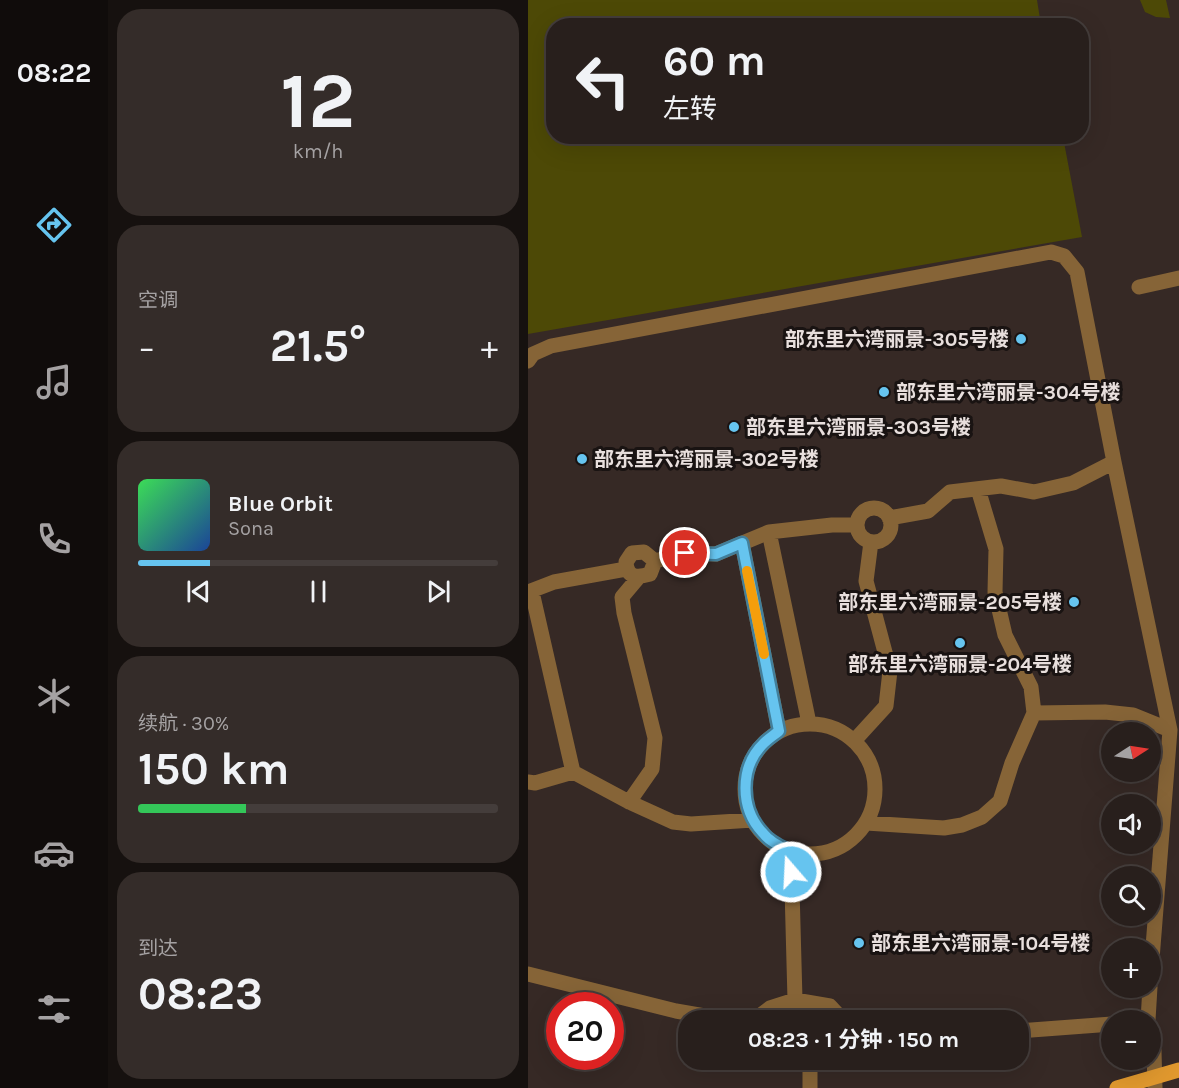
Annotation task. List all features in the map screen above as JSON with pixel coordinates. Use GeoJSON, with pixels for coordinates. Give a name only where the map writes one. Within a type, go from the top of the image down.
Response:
{"type":"FeatureCollection","features":[{"type":"Feature","properties":{"kind":"main road"},"geometry":{"type":"LineString","coordinates":[[1117,1088],[1154,1082],[1179,1070]]}},
{"type":"Feature","properties":{"kind":"street"},"geometry":{"type":"LineString","coordinates":[[528,361],[533,354],[551,346],[1050,252],[1064,256],[1077,272],[1170,730],[1154,938]]}},
{"type":"Feature","properties":{"kind":"street"},"geometry":{"type":"LineString","coordinates":[[1139,286],[1179,278]]}},
{"type":"Feature","properties":{"kind":"street"},"geometry":{"type":"LineString","coordinates":[[889,518],[928,512],[950,492],[1001,486],[1034,492],[1073,483],[1114,462]]}},
{"type":"Feature","properties":{"kind":"street"},"geometry":{"type":"LineString","coordinates":[[866,823],[944,828],[962,825],[982,817],[1000,801],[1012,763],[1034,713],[1031,687],[1005,635],[995,592],[996,549],[978,489]]}},
{"type":"Feature","properties":{"kind":"street"},"geometry":{"type":"LineString","coordinates":[[868,508],[880,508],[889,518],[890,532],[882,540],[871,542],[861,536],[857,525],[859,515],[868,508]]}},
{"type":"Feature","properties":{"kind":"street"},"geometry":{"type":"LineString","coordinates":[[655,561],[685,553],[716,554],[769,532],[832,525],[857,525]]}},
{"type":"Feature","properties":{"kind":"street"},"geometry":{"type":"LineString","coordinates":[[769,532],[809,723]]}},
{"type":"Feature","properties":{"kind":"street"},"geometry":{"type":"LineString","coordinates":[[854,741],[886,706],[890,671],[867,580],[871,542]]}},
{"type":"Feature","properties":{"kind":"street"},"geometry":{"type":"LineString","coordinates":[[742,543],[779,731]]}},
{"type":"Feature","properties":{"kind":"street"},"geometry":{"type":"LineString","coordinates":[[632,573],[626,562],[632,554],[644,552],[655,561]]}},
{"type":"Feature","properties":{"kind":"street"},"geometry":{"type":"LineString","coordinates":[[573,772],[530,592],[554,582],[632,573],[650,574],[655,561]]}},
{"type":"Feature","properties":{"kind":"street"},"geometry":{"type":"LineString","coordinates":[[628,802],[652,769],[655,738],[624,613],[622,597],[632,573]]}},
{"type":"Feature","properties":{"kind":"street"},"geometry":{"type":"LineString","coordinates":[[1034,713],[1105,712],[1133,715],[1170,730]]}},
{"type":"Feature","properties":{"kind":"street"},"geometry":{"type":"LineString","coordinates":[[809,723],[833,728],[854,741],[866,755],[875,789],[873,807],[866,823],[852,839],[833,850],[812,854],[790,851],[775,844],[763,833],[753,820],[746,801],[745,780],[751,761],[763,744],[779,731],[809,723]]}},
{"type":"Feature","properties":{"kind":"street"},"geometry":{"type":"LineString","coordinates":[[528,782],[535,783],[573,772],[628,802],[673,822],[691,824],[753,820]]}},
{"type":"Feature","properties":{"kind":"street"},"geometry":{"type":"LineString","coordinates":[[790,851],[795,1000]]}},
{"type":"Feature","properties":{"kind":"street"},"geometry":{"type":"LineString","coordinates":[[528,974],[678,1011]]}},
{"type":"Feature","properties":{"kind":"street"},"geometry":{"type":"LineString","coordinates":[[767,1010],[795,1000],[830,1006],[834,1010]]}},
{"type":"Feature","properties":{"kind":"street"},"geometry":{"type":"LineString","coordinates":[[1029,1030],[1101,1025]]}},
{"type":"Feature","properties":{"kind":"street"},"geometry":{"type":"LineString","coordinates":[[810,1070],[810,1088]]}},
{"type":"Feature","properties":{"kind":"shaded area"},"geometry":{"type":"Polygon","coordinates":[[[528,0],[1037,0],[1040,18],[546,18],[546,144],[1064,144],[1082,237],[528,334],[528,0]]]}},
{"type":"Feature","properties":{"kind":"shaded area"},"geometry":{"type":"Polygon","coordinates":[[[1140,0],[1166,0],[1170,18],[1156,17],[1145,12],[1140,0]]]}},
{"type":"Feature","properties":{"kind":"slow traffic"},"geometry":{"type":"LineString","coordinates":[[747,571],[764,654]]}},
{"type":"Feature","properties":{"kind":"place","name":"部东里六湾丽景-305号楼"},"geometry":{"type":"Point","coordinates":[1021,339]}},
{"type":"Feature","properties":{"kind":"place","name":"部东里六湾丽景-304号楼"},"geometry":{"type":"Point","coordinates":[884,392]}},
{"type":"Feature","properties":{"kind":"place","name":"部东里六湾丽景-303号楼"},"geometry":{"type":"Point","coordinates":[734,427]}},
{"type":"Feature","properties":{"kind":"place","name":"部东里六湾丽景-302号楼"},"geometry":{"type":"Point","coordinates":[582,459]}},
{"type":"Feature","properties":{"kind":"place","name":"部东里六湾丽景-205号楼"},"geometry":{"type":"Point","coordinates":[1074,602]}},
{"type":"Feature","properties":{"kind":"place","name":"部东里六湾丽景-204号楼"},"geometry":{"type":"Point","coordinates":[960,643]}},
{"type":"Feature","properties":{"kind":"place","name":"部东里六湾丽景-104号楼"},"geometry":{"type":"Point","coordinates":[859,943]}},
{"type":"Feature","properties":{"kind":"route"},"geometry":{"type":"LineString","coordinates":[[685,553],[716,554],[742,543],[779,731],[763,744],[751,761],[745,780],[746,801],[753,820],[763,833],[775,844],[790,851],[791,872]]}}]}
